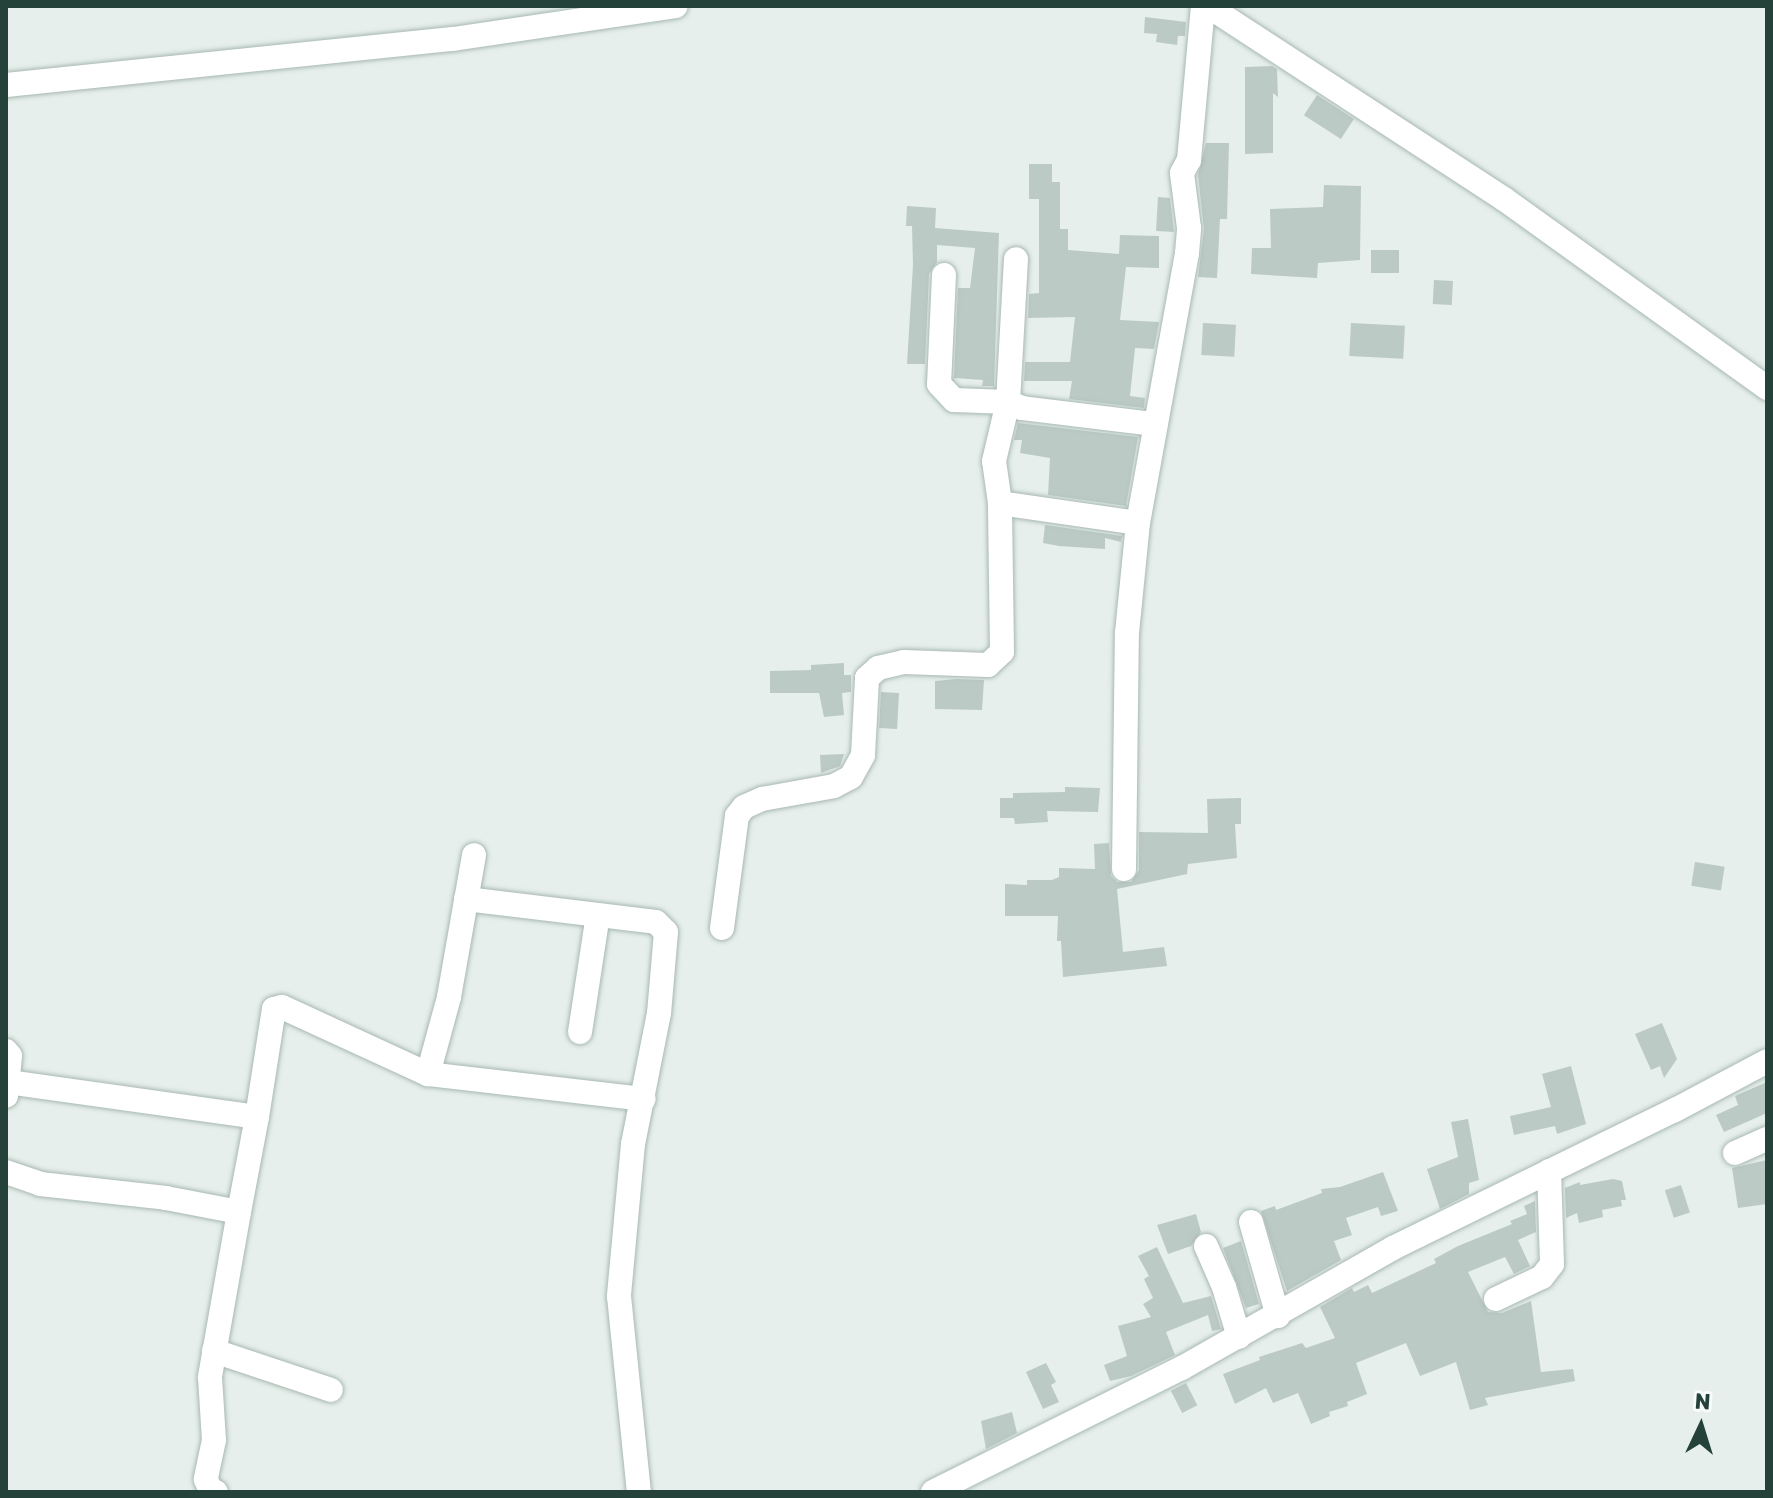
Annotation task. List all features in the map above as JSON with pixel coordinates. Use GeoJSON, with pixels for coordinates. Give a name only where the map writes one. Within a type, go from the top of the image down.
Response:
{"type":"FeatureCollection","features":[{"type":"Feature","properties":{"kind":"street"},"geometry":{"type":"LineString","coordinates":[[6,85],[453,39],[676,6]]}},
{"type":"Feature","properties":{"kind":"street"},"geometry":{"type":"LineString","coordinates":[[1124,869],[1127,633],[1138,523],[1187,253],[1189,228],[1182,173],[1189,160],[1206,6],[1504,199],[1767,388]]}},
{"type":"Feature","properties":{"kind":"street"},"geometry":{"type":"LineString","coordinates":[[722,928],[737,816],[744,807],[762,799],[834,786],[851,777],[863,755],[867,678],[878,668],[904,662],[988,665],[1002,652],[1000,503],[994,461],[1008,402],[1016,259]]}},
{"type":"Feature","properties":{"kind":"street"},"geometry":{"type":"LineString","coordinates":[[944,275],[939,384],[954,400],[1008,402],[1022,408],[1155,424]]}},
{"type":"Feature","properties":{"kind":"street"},"geometry":{"type":"LineString","coordinates":[[1000,503],[1138,523]]}},
{"type":"Feature","properties":{"kind":"street"},"geometry":{"type":"LineString","coordinates":[[428,1074],[449,997],[474,855]]}},
{"type":"Feature","properties":{"kind":"street"},"geometry":{"type":"LineString","coordinates":[[466,899],[656,922],[666,932],[659,1013],[633,1144],[619,1296],[639,1492]]}},
{"type":"Feature","properties":{"kind":"street"},"geometry":{"type":"LineString","coordinates":[[580,1032],[598,915]]}},
{"type":"Feature","properties":{"kind":"street"},"geometry":{"type":"LineString","coordinates":[[216,1492],[210,1490],[206,1479],[214,1440],[210,1377],[274,1009],[292,1010],[428,1074],[644,1099]]}},
{"type":"Feature","properties":{"kind":"street"},"geometry":{"type":"LineString","coordinates":[[6,1051],[10,1056],[7,1089],[257,1117]]}},
{"type":"Feature","properties":{"kind":"street"},"geometry":{"type":"LineString","coordinates":[[933,1492],[1239,1337],[1393,1248],[1675,1110],[1767,1061]]}},
{"type":"Feature","properties":{"kind":"street"},"geometry":{"type":"LineString","coordinates":[[1735,1153],[1767,1139]]}},
{"type":"Feature","properties":{"kind":"street"},"geometry":{"type":"LineString","coordinates":[[1496,1299],[1542,1277],[1552,1264],[1549,1171]]}},
{"type":"Feature","properties":{"kind":"street"},"geometry":{"type":"LineString","coordinates":[[6,1172],[40,1184],[166,1198],[239,1212]]}},
{"type":"Feature","properties":{"kind":"street"},"geometry":{"type":"LineString","coordinates":[[1251,1222],[1278,1316]]}},
{"type":"Feature","properties":{"kind":"street"},"geometry":{"type":"LineString","coordinates":[[1206,1246],[1224,1287],[1239,1337]]}},
{"type":"Feature","properties":{"kind":"street"},"geometry":{"type":"LineString","coordinates":[[214,1351],[331,1390]]}},
{"type":"Feature","properties":{"kind":"building"},"geometry":{"type":"Polygon","coordinates":[[[1145,17],[1186,22],[1185,36],[1178,36],[1177,45],[1156,42],[1157,34],[1144,33],[1145,17]]]}},
{"type":"Feature","properties":{"kind":"building"},"geometry":{"type":"Polygon","coordinates":[[[1272,66],[1277,69],[1278,97],[1273,93],[1273,153],[1245,154],[1245,67],[1272,66]]]}},
{"type":"Feature","properties":{"kind":"building"},"geometry":{"type":"Polygon","coordinates":[[[1317,95],[1354,119],[1341,139],[1304,115],[1317,95]]]}},
{"type":"Feature","properties":{"kind":"building"},"geometry":{"type":"Polygon","coordinates":[[[1206,143],[1229,143],[1227,219],[1220,219],[1217,278],[1198,277],[1204,229],[1198,175],[1206,143]]]}},
{"type":"Feature","properties":{"kind":"building"},"geometry":{"type":"Polygon","coordinates":[[[1029,164],[1052,164],[1052,182],[1060,182],[1060,229],[1068,229],[1068,250],[1119,254],[1120,235],[1159,236],[1159,268],[1126,267],[1120,320],[1159,322],[1154,349],[1135,348],[1130,396],[1145,398],[1144,408],[1069,399],[1072,381],[1024,381],[1025,362],[1070,362],[1075,317],[1028,318],[1029,294],[1039,293],[1039,199],[1029,199],[1029,164]]]}},
{"type":"Feature","properties":{"kind":"building"},"geometry":{"type":"Polygon","coordinates":[[[1324,185],[1361,186],[1360,260],[1318,263],[1317,278],[1251,274],[1252,248],[1271,248],[1270,209],[1323,207],[1324,185]]]}},
{"type":"Feature","properties":{"kind":"building"},"geometry":{"type":"Polygon","coordinates":[[[1158,197],[1170,198],[1174,232],[1156,231],[1158,197]]]}},
{"type":"Feature","properties":{"kind":"building"},"geometry":{"type":"Polygon","coordinates":[[[907,206],[936,208],[935,228],[999,233],[994,386],[982,386],[983,380],[954,378],[958,288],[970,288],[975,248],[937,245],[937,262],[929,274],[925,364],[907,364],[913,265],[912,226],[906,226],[907,206]]]}},
{"type":"Feature","properties":{"kind":"building"},"geometry":{"type":"Polygon","coordinates":[[[1371,250],[1399,250],[1399,273],[1371,273],[1371,250]]]}},
{"type":"Feature","properties":{"kind":"building"},"geometry":{"type":"Polygon","coordinates":[[[1434,280],[1453,281],[1452,305],[1433,304],[1434,280]]]}},
{"type":"Feature","properties":{"kind":"building"},"geometry":{"type":"Polygon","coordinates":[[[1203,323],[1236,325],[1234,357],[1201,355],[1203,323]]]}},
{"type":"Feature","properties":{"kind":"building"},"geometry":{"type":"Polygon","coordinates":[[[1351,323],[1405,326],[1403,359],[1349,356],[1351,323]]]}},
{"type":"Feature","properties":{"kind":"building"},"geometry":{"type":"Polygon","coordinates":[[[1018,423],[1138,437],[1126,506],[1048,495],[1050,458],[1020,453],[1022,440],[1014,440],[1018,423]]]}},
{"type":"Feature","properties":{"kind":"building"},"geometry":{"type":"Polygon","coordinates":[[[1045,525],[1122,536],[1121,542],[1105,538],[1105,549],[1043,543],[1045,525]]]}},
{"type":"Feature","properties":{"kind":"building"},"geometry":{"type":"Polygon","coordinates":[[[844,663],[844,675],[851,675],[851,692],[842,693],[844,715],[824,717],[819,693],[770,693],[770,671],[811,670],[811,665],[844,663]]]}},
{"type":"Feature","properties":{"kind":"building"},"geometry":{"type":"Polygon","coordinates":[[[984,680],[982,710],[935,709],[935,681],[984,680]]]}},
{"type":"Feature","properties":{"kind":"building"},"geometry":{"type":"Polygon","coordinates":[[[881,692],[899,693],[897,729],[879,728],[881,692]]]}},
{"type":"Feature","properties":{"kind":"building"},"geometry":{"type":"Polygon","coordinates":[[[844,754],[840,766],[821,773],[820,755],[844,754]]]}},
{"type":"Feature","properties":{"kind":"building"},"geometry":{"type":"Polygon","coordinates":[[[1065,787],[1100,788],[1098,812],[1047,811],[1048,822],[1015,824],[1014,818],[1000,818],[1000,798],[1013,798],[1013,793],[1065,792],[1065,787]]]}},
{"type":"Feature","properties":{"kind":"building"},"geometry":{"type":"Polygon","coordinates":[[[1241,798],[1241,824],[1235,824],[1237,858],[1188,864],[1187,874],[1117,889],[1123,952],[1164,947],[1167,966],[1063,977],[1061,941],[1057,941],[1058,916],[1005,916],[1005,884],[1027,885],[1027,880],[1052,880],[1059,877],[1059,868],[1095,869],[1094,844],[1109,843],[1111,876],[1117,882],[1131,882],[1139,870],[1139,832],[1208,833],[1207,799],[1241,798]]]}},
{"type":"Feature","properties":{"kind":"building"},"geometry":{"type":"Polygon","coordinates":[[[1695,862],[1725,867],[1721,890],[1691,886],[1695,862]]]}},
{"type":"Feature","properties":{"kind":"building"},"geometry":{"type":"Polygon","coordinates":[[[1662,1023],[1677,1059],[1664,1078],[1660,1066],[1651,1070],[1635,1034],[1662,1023]]]}},
{"type":"Feature","properties":{"kind":"building"},"geometry":{"type":"Polygon","coordinates":[[[1571,1066],[1586,1124],[1557,1134],[1555,1126],[1514,1135],[1510,1116],[1551,1107],[1542,1074],[1571,1066]]]}},
{"type":"Feature","properties":{"kind":"building"},"geometry":{"type":"Polygon","coordinates":[[[1767,1082],[1767,1113],[1724,1132],[1716,1115],[1738,1105],[1735,1096],[1767,1082]]]}},
{"type":"Feature","properties":{"kind":"building"},"geometry":{"type":"Polygon","coordinates":[[[1468,1119],[1479,1180],[1469,1183],[1469,1194],[1440,1209],[1427,1169],[1458,1157],[1451,1122],[1468,1119]]]}},
{"type":"Feature","properties":{"kind":"building"},"geometry":{"type":"Polygon","coordinates":[[[1767,1160],[1767,1204],[1738,1208],[1732,1168],[1767,1160]]]}},
{"type":"Feature","properties":{"kind":"building"},"geometry":{"type":"Polygon","coordinates":[[[1383,1172],[1398,1211],[1381,1216],[1378,1207],[1346,1218],[1352,1235],[1334,1241],[1341,1260],[1287,1291],[1261,1211],[1275,1206],[1276,1210],[1322,1193],[1321,1189],[1340,1187],[1383,1172]]]}},
{"type":"Feature","properties":{"kind":"building"},"geometry":{"type":"Polygon","coordinates":[[[1613,1179],[1622,1181],[1626,1200],[1621,1200],[1622,1206],[1602,1210],[1603,1217],[1579,1223],[1577,1213],[1566,1218],[1565,1188],[1580,1182],[1580,1185],[1613,1179]]]}},
{"type":"Feature","properties":{"kind":"building"},"geometry":{"type":"Polygon","coordinates":[[[1681,1185],[1690,1213],[1674,1218],[1665,1190],[1681,1185]]]}},
{"type":"Feature","properties":{"kind":"building"},"geometry":{"type":"Polygon","coordinates":[[[1535,1201],[1536,1232],[1518,1240],[1530,1266],[1514,1274],[1505,1257],[1468,1272],[1488,1312],[1502,1313],[1531,1301],[1541,1372],[1573,1369],[1575,1381],[1485,1398],[1488,1405],[1470,1410],[1456,1362],[1420,1376],[1406,1343],[1356,1363],[1367,1394],[1311,1424],[1298,1393],[1273,1403],[1266,1388],[1235,1404],[1223,1374],[1260,1360],[1259,1357],[1302,1343],[1306,1348],[1335,1338],[1320,1307],[1352,1288],[1354,1292],[1368,1285],[1372,1293],[1436,1263],[1434,1259],[1458,1246],[1512,1224],[1510,1221],[1527,1214],[1524,1206],[1535,1201]]]}},
{"type":"Feature","properties":{"kind":"building"},"geometry":{"type":"Polygon","coordinates":[[[1196,1214],[1201,1232],[1191,1246],[1168,1254],[1157,1225],[1196,1214]]]}},
{"type":"Feature","properties":{"kind":"building"},"geometry":{"type":"Polygon","coordinates":[[[1241,1241],[1259,1304],[1246,1308],[1223,1248],[1241,1241]]]}},
{"type":"Feature","properties":{"kind":"building"},"geometry":{"type":"Polygon","coordinates":[[[1157,1247],[1183,1303],[1211,1296],[1221,1329],[1212,1331],[1208,1315],[1166,1332],[1175,1355],[1131,1376],[1110,1381],[1104,1365],[1127,1356],[1118,1326],[1151,1317],[1143,1304],[1153,1298],[1144,1279],[1149,1276],[1138,1256],[1157,1247]]]}},
{"type":"Feature","properties":{"kind":"building"},"geometry":{"type":"Polygon","coordinates":[[[1046,1363],[1056,1382],[1051,1385],[1059,1402],[1043,1409],[1026,1372],[1046,1363]]]}},
{"type":"Feature","properties":{"kind":"building"},"geometry":{"type":"Polygon","coordinates":[[[1186,1383],[1197,1405],[1182,1413],[1171,1391],[1186,1383]]]}},
{"type":"Feature","properties":{"kind":"building"},"geometry":{"type":"Polygon","coordinates":[[[1012,1412],[1017,1433],[986,1449],[981,1421],[1012,1412]]]}}]}
